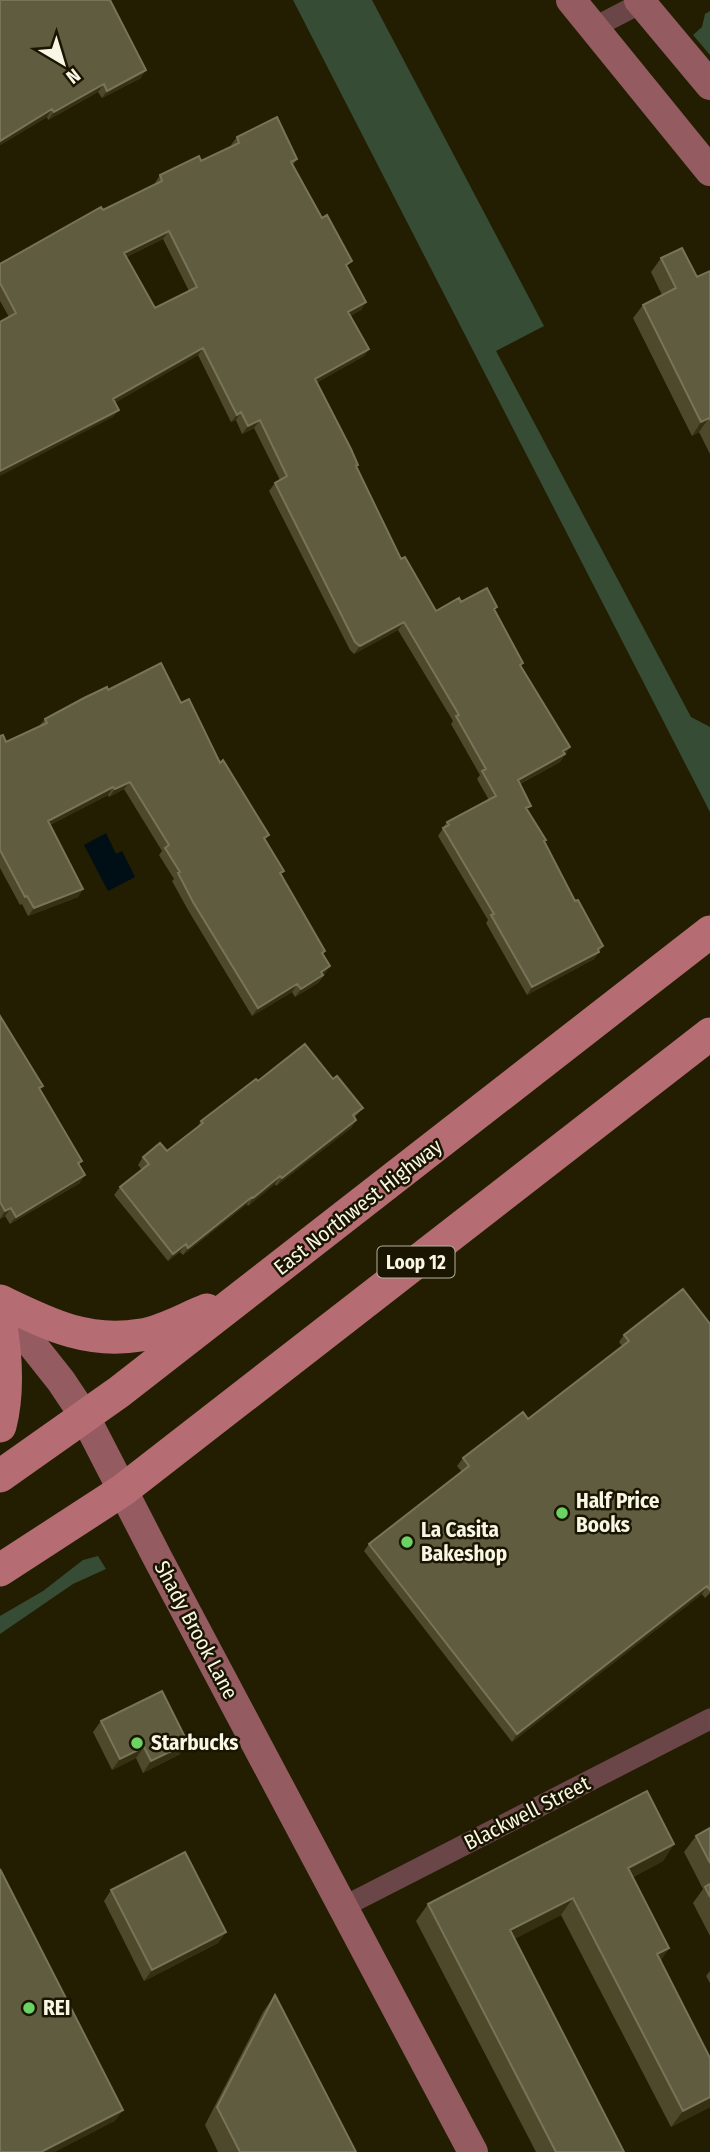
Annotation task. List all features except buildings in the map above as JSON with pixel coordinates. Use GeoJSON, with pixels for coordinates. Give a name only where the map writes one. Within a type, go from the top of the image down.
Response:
{"type":"FeatureCollection","features":[{"type":"Feature","properties":{"kind":"main road","name":"East Northwest Highway"},"geometry":{"type":"LineString","coordinates":[[0,1476],[85,1418],[710,932]]}},
{"type":"Feature","properties":{"kind":"main road","name":"Loop 12"},"geometry":{"type":"LineString","coordinates":[[0,1570],[123,1490],[710,1034]]}},
{"type":"Feature","properties":{"kind":"main road"},"geometry":{"type":"LineString","coordinates":[[0,1303],[62,1330],[99,1338],[143,1335],[209,1309],[265,1280]]}},
{"type":"Feature","properties":{"kind":"main road"},"geometry":{"type":"LineString","coordinates":[[0,1320],[5,1347],[6,1393],[0,1426]]}},
{"type":"Feature","properties":{"kind":"street"},"geometry":{"type":"LineString","coordinates":[[571,0],[710,171]]}},
{"type":"Feature","properties":{"kind":"street"},"geometry":{"type":"LineString","coordinates":[[593,28],[642,1],[710,86]]}},
{"type":"Feature","properties":{"kind":"street","name":"Shady Brook Lane"},"geometry":{"type":"LineString","coordinates":[[0,1303],[61,1381],[85,1418],[473,2152]]}},
{"type":"Feature","properties":{"kind":"street","name":"Blackwell Street"},"geometry":{"type":"LineString","coordinates":[[343,1908],[710,1719]]}},
{"type":"Feature","properties":{"kind":"green space"},"geometry":{"type":"Polygon","coordinates":[[[293,0],[372,0],[544,326],[496,351],[691,717],[710,727],[710,812],[293,0]]]}},
{"type":"Feature","properties":{"kind":"green space"},"geometry":{"type":"Polygon","coordinates":[[[710,11],[710,55],[693,35],[702,27],[705,14],[710,11]]]}},
{"type":"Feature","properties":{"kind":"green space"},"geometry":{"type":"Polygon","coordinates":[[[98,1556],[106,1569],[73,1584],[0,1634],[0,1616],[43,1591],[83,1560],[98,1556]]]}},
{"type":"Feature","properties":{"kind":"shaded area"},"geometry":{"type":"Polygon","coordinates":[[[106,833],[116,854],[122,851],[135,877],[108,891],[84,845],[106,833]]]}},
{"type":"Feature","properties":{"kind":"place","name":"Half Price Books"},"geometry":{"type":"Point","coordinates":[562,1513]}},
{"type":"Feature","properties":{"kind":"place","name":"La Casita Bakeshop"},"geometry":{"type":"Point","coordinates":[407,1542]}},
{"type":"Feature","properties":{"kind":"place","name":"Starbucks"},"geometry":{"type":"Point","coordinates":[137,1743]}},
{"type":"Feature","properties":{"kind":"place","name":"REI"},"geometry":{"type":"Point","coordinates":[29,2008]}}]}
